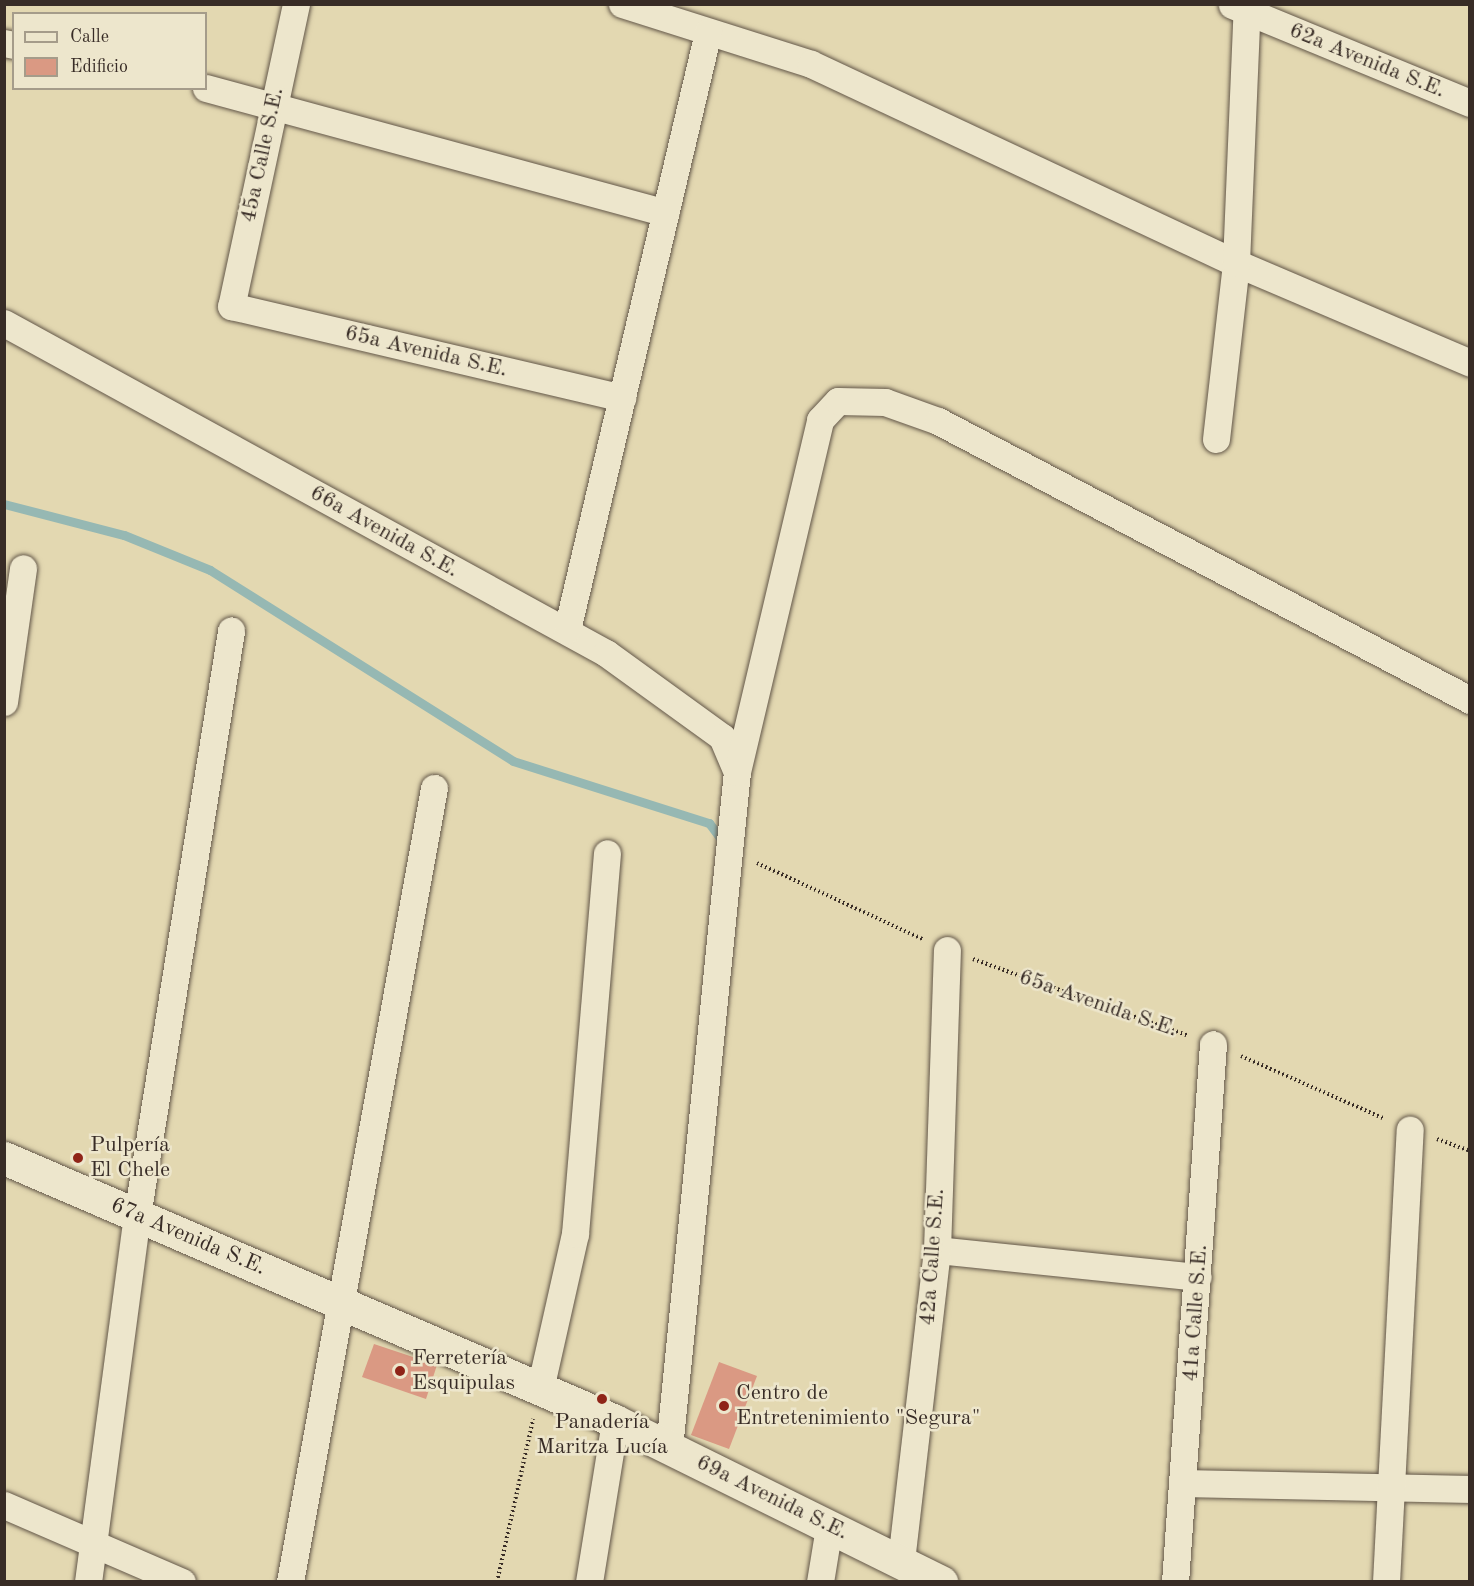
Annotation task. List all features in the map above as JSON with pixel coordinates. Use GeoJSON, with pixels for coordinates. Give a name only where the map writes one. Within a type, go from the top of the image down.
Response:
{"type":"FeatureCollection","features":[{"type":"Feature","properties":{"kind":"street","name":"45a Calle S.E."},"geometry":{"type":"LineString","coordinates":[[231,306],[296,4]]}},
{"type":"Feature","properties":{"kind":"street"},"geometry":{"type":"LineString","coordinates":[[622,4],[811,64],[1236,263],[1470,363]]}},
{"type":"Feature","properties":{"kind":"street"},"geometry":{"type":"LineString","coordinates":[[1216,439],[1236,263],[1242,7]]}},
{"type":"Feature","properties":{"kind":"street","name":"62a Avenida S.E."},"geometry":{"type":"LineString","coordinates":[[1242,7],[1470,103]]}},
{"type":"Feature","properties":{"kind":"street"},"geometry":{"type":"LineString","coordinates":[[567,630],[708,32]]}},
{"type":"Feature","properties":{"kind":"street"},"geometry":{"type":"LineString","coordinates":[[207,88],[275,104],[665,213]]}},
{"type":"Feature","properties":{"kind":"street","name":"65a Avenida S.E."},"geometry":{"type":"LineString","coordinates":[[231,306],[622,398]]}},
{"type":"Feature","properties":{"kind":"street","name":"66a Avenida S.E."},"geometry":{"type":"LineString","coordinates":[[4,323],[567,630],[722,738],[737,772]]}},
{"type":"Feature","properties":{"kind":"street"},"geometry":{"type":"LineString","coordinates":[[669,1448],[737,772],[820,420],[838,401],[855,397],[938,421],[1470,700]]}},
{"type":"Feature","properties":{"kind":"street"},"geometry":{"type":"LineString","coordinates":[[4,702],[23,568]]}},
{"type":"Feature","properties":{"kind":"street"},"geometry":{"type":"LineString","coordinates":[[88,1581],[95,1544],[137,1216],[231,631]]}},
{"type":"Feature","properties":{"kind":"street"},"geometry":{"type":"LineString","coordinates":[[290,1581],[338,1302],[434,788]]}},
{"type":"Feature","properties":{"kind":"street"},"geometry":{"type":"LineString","coordinates":[[540,1389],[575,1234],[607,853]]}},
{"type":"Feature","properties":{"kind":"street","name":"42a Calle S.E."},"geometry":{"type":"LineString","coordinates":[[901,1562],[937,1250],[947,950]]}},
{"type":"Feature","properties":{"kind":"street","name":"41a Calle S.E."},"geometry":{"type":"LineString","coordinates":[[1175,1581],[1214,1044]]}},
{"type":"Feature","properties":{"kind":"street"},"geometry":{"type":"LineString","coordinates":[[1386,1581],[1410,1130]]}},
{"type":"Feature","properties":{"kind":"street","name":"67a Avenida S.E."},"geometry":{"type":"LineString","coordinates":[[4,1158],[338,1302]]}},
{"type":"Feature","properties":{"kind":"street"},"geometry":{"type":"LineString","coordinates":[[937,1250],[1198,1277]]}},
{"type":"Feature","properties":{"kind":"street","name":"69a Avenida S.E."},"geometry":{"type":"LineString","coordinates":[[338,1302],[615,1421],[941,1581]]}},
{"type":"Feature","properties":{"kind":"street"},"geometry":{"type":"LineString","coordinates":[[589,1581],[615,1421]]}},
{"type":"Feature","properties":{"kind":"street"},"geometry":{"type":"LineString","coordinates":[[1183,1483],[1392,1485],[1470,1489]]}},
{"type":"Feature","properties":{"kind":"street"},"geometry":{"type":"LineString","coordinates":[[4,1505],[182,1581]]}},
{"type":"Feature","properties":{"kind":"street"},"geometry":{"type":"LineString","coordinates":[[820,1581],[829,1527]]}},
{"type":"Feature","properties":{"kind":"path","name":"65a Avenida S.E."},"geometry":{"type":"LineString","coordinates":[[729,850],[947,950],[1214,1044],[1410,1130],[1470,1151]]}},
{"type":"Feature","properties":{"kind":"path"},"geometry":{"type":"LineString","coordinates":[[497,1581],[540,1389]]}},
{"type":"Feature","properties":{"kind":"building","name":"Ferretería Esquipulas"},"geometry":{"type":"Polygon","coordinates":[[[374,1344],[437,1365],[426,1399],[362,1377],[374,1344]]]}},
{"type":"Feature","properties":{"kind":"building","name":"Centro de Entretenimiento \"Segura\""},"geometry":{"type":"Polygon","coordinates":[[[719,1362],[757,1376],[729,1449],[691,1435],[719,1362]]]}},
{"type":"Feature","properties":{"kind":"waterway"},"geometry":{"type":"LineString","coordinates":[[4,504],[124,535],[210,570],[513,761],[709,823],[724,843]]}},
{"type":"Feature","properties":{"kind":"place","name":"Pulpería El Chele"},"geometry":{"type":"Point","coordinates":[78,1158]}},
{"type":"Feature","properties":{"kind":"place","name":"Ferretería Esquipulas"},"geometry":{"type":"Point","coordinates":[400,1371]}},
{"type":"Feature","properties":{"kind":"place","name":"Panadería Maritza Lucía"},"geometry":{"type":"Point","coordinates":[602,1399]}},
{"type":"Feature","properties":{"kind":"place","name":"Centro de Entretenimiento \"Segura\""},"geometry":{"type":"Point","coordinates":[724,1406]}}]}
